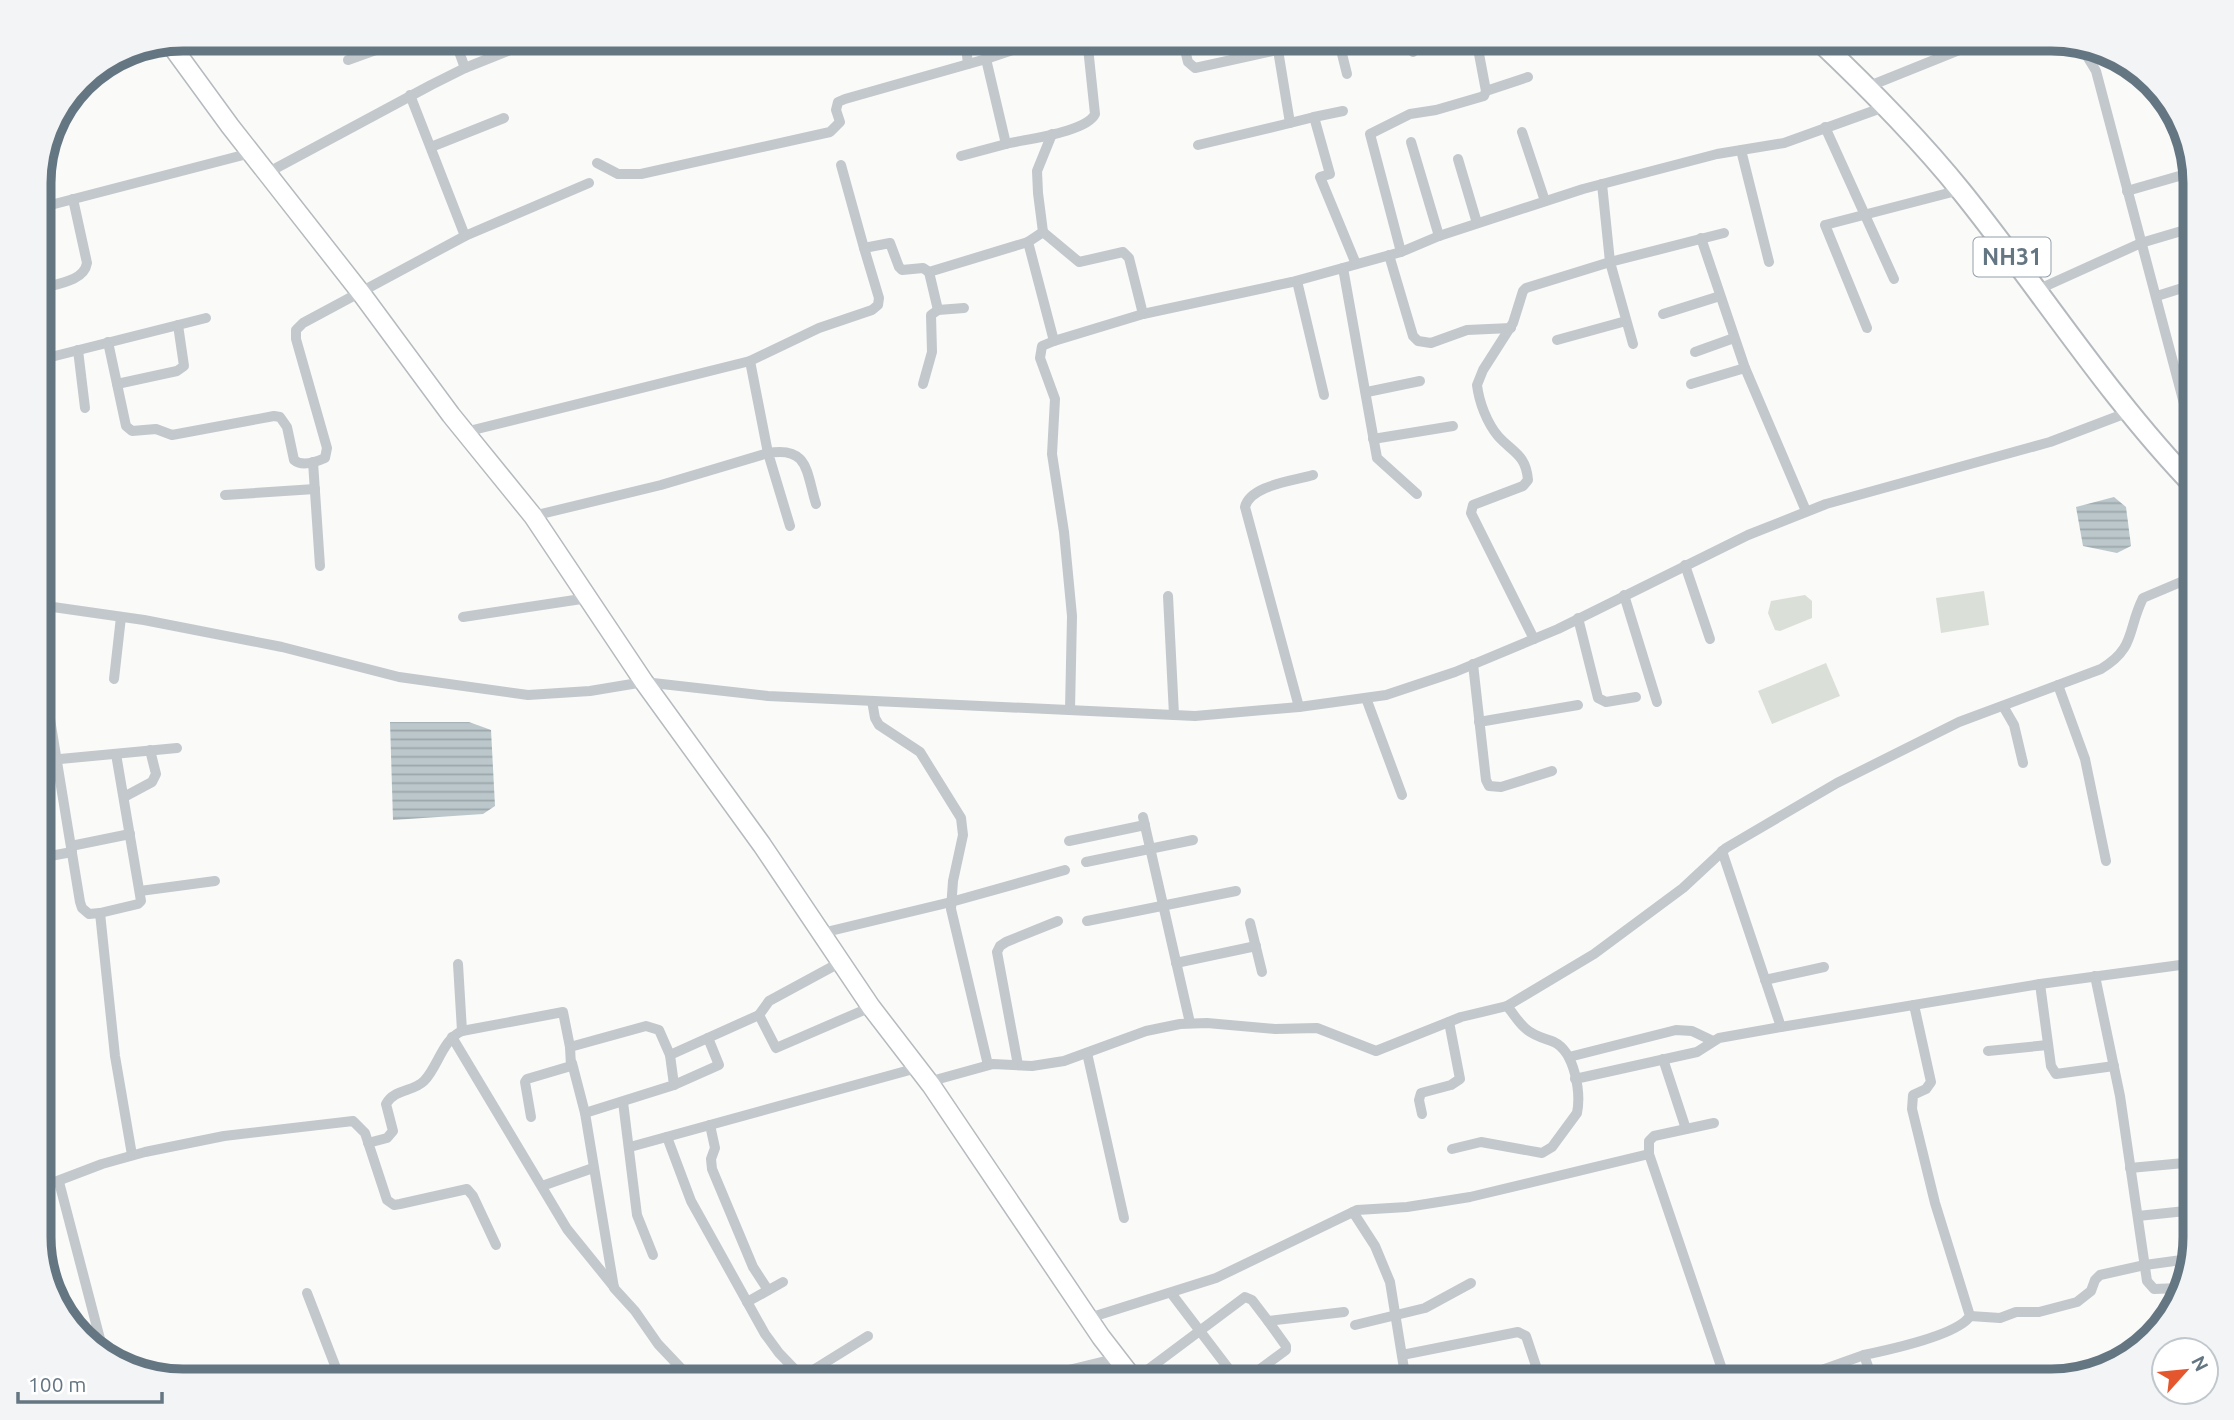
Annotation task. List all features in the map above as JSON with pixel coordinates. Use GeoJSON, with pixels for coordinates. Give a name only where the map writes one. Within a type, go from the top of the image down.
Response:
{"type":"FeatureCollection","features":[{"type":"Feature","properties":{"kind":"highway","name":"NH31"},"geometry":{"type":"LineString","coordinates":[[1830,51],[1887,106],[1961,190],[2129,412],[2183,472]]}},
{"type":"Feature","properties":{"kind":"main road"},"geometry":{"type":"LineString","coordinates":[[175,51],[465,432],[533,516],[644,682],[762,845],[871,1007],[923,1075],[1126,1369]]}},
{"type":"Feature","properties":{"kind":"street"},"geometry":{"type":"LineString","coordinates":[[348,60],[373,51]]}},
{"type":"Feature","properties":{"kind":"street"},"geometry":{"type":"LineString","coordinates":[[459,51],[465,68]]}},
{"type":"Feature","properties":{"kind":"street"},"geometry":{"type":"LineString","coordinates":[[267,173],[410,95],[508,51]]}},
{"type":"Feature","properties":{"kind":"street"},"geometry":{"type":"LineString","coordinates":[[966,51],[968,64]]}},
{"type":"Feature","properties":{"kind":"street"},"geometry":{"type":"LineString","coordinates":[[597,163],[618,174],[641,174],[830,132],[840,122],[836,110],[838,102],[1008,51]]}},
{"type":"Feature","properties":{"kind":"street"},"geometry":{"type":"LineString","coordinates":[[961,156],[1087,123],[1095,114],[1088,51]]}},
{"type":"Feature","properties":{"kind":"street"},"geometry":{"type":"LineString","coordinates":[[1185,51],[1188,62],[1195,68],[1277,51],[1290,123]]}},
{"type":"Feature","properties":{"kind":"street"},"geometry":{"type":"LineString","coordinates":[[1341,51],[1347,74]]}},
{"type":"Feature","properties":{"kind":"street"},"geometry":{"type":"LineString","coordinates":[[1478,51],[1486,91]]}},
{"type":"Feature","properties":{"kind":"street"},"geometry":{"type":"LineString","coordinates":[[1867,86],[1956,51]]}},
{"type":"Feature","properties":{"kind":"street"},"geometry":{"type":"LineString","coordinates":[[2087,56],[2096,71],[2183,391]]}},
{"type":"Feature","properties":{"kind":"street"},"geometry":{"type":"LineString","coordinates":[[986,58],[1006,145]]}},
{"type":"Feature","properties":{"kind":"street"},"geometry":{"type":"LineString","coordinates":[[1401,252],[1370,134],[1410,114],[1478,99],[1486,91],[1528,77]]}},
{"type":"Feature","properties":{"kind":"street"},"geometry":{"type":"LineString","coordinates":[[410,95],[465,236]]}},
{"type":"Feature","properties":{"kind":"street"},"geometry":{"type":"LineString","coordinates":[[1070,710],[1072,616],[1064,532],[1052,454],[1055,399],[1040,358],[1042,346],[1143,314],[1297,281],[1401,252],[1439,236],[1545,201],[1717,154],[1784,143],[1887,106]]}},
{"type":"Feature","properties":{"kind":"street"},"geometry":{"type":"LineString","coordinates":[[1198,145],[1343,111]]}},
{"type":"Feature","properties":{"kind":"street"},"geometry":{"type":"LineString","coordinates":[[1314,117],[1330,174],[1320,177],[1356,264]]}},
{"type":"Feature","properties":{"kind":"street"},"geometry":{"type":"LineString","coordinates":[[430,147],[504,118]]}},
{"type":"Feature","properties":{"kind":"street"},"geometry":{"type":"LineString","coordinates":[[1825,127],[1894,279]]}},
{"type":"Feature","properties":{"kind":"street"},"geometry":{"type":"LineString","coordinates":[[1522,132],[1545,201]]}},
{"type":"Feature","properties":{"kind":"street"},"geometry":{"type":"LineString","coordinates":[[1052,134],[1037,171],[1043,232],[1079,262],[1123,252],[1129,258],[1143,314]]}},
{"type":"Feature","properties":{"kind":"street"},"geometry":{"type":"LineString","coordinates":[[1411,142],[1439,236]]}},
{"type":"Feature","properties":{"kind":"street"},"geometry":{"type":"LineString","coordinates":[[1741,150],[1769,262]]}},
{"type":"Feature","properties":{"kind":"street"},"geometry":{"type":"LineString","coordinates":[[51,205],[251,153]]}},
{"type":"Feature","properties":{"kind":"street"},"geometry":{"type":"LineString","coordinates":[[1458,159],[1477,223]]}},
{"type":"Feature","properties":{"kind":"street"},"geometry":{"type":"LineString","coordinates":[[465,432],[750,361],[819,328],[878,306],[879,298],[841,165]]}},
{"type":"Feature","properties":{"kind":"street"},"geometry":{"type":"LineString","coordinates":[[2127,191],[2183,175]]}},
{"type":"Feature","properties":{"kind":"street"},"geometry":{"type":"LineString","coordinates":[[108,342],[126,426],[132,430],[156,429],[172,435],[280,417],[288,427],[294,460],[302,464],[313,462],[325,458],[327,448],[296,339],[296,330],[303,323],[465,236],[589,183]]}},
{"type":"Feature","properties":{"kind":"street"},"geometry":{"type":"LineString","coordinates":[[1602,184],[1610,262],[1633,344]]}},
{"type":"Feature","properties":{"kind":"street"},"geometry":{"type":"LineString","coordinates":[[1867,328],[1825,225],[1961,190]]}},
{"type":"Feature","properties":{"kind":"street"},"geometry":{"type":"LineString","coordinates":[[51,285],[81,276],[86,270],[87,263],[73,199]]}},
{"type":"Feature","properties":{"kind":"street"},"geometry":{"type":"LineString","coordinates":[[2037,290],[2141,243],[2183,231]]}},
{"type":"Feature","properties":{"kind":"street"},"geometry":{"type":"LineString","coordinates":[[929,272],[1028,242],[1043,232]]}},
{"type":"Feature","properties":{"kind":"street"},"geometry":{"type":"LineString","coordinates":[[1534,639],[1471,513],[1474,505],[1523,486],[1528,480],[1518,453],[1501,439],[1490,425],[1478,393],[1478,379],[1511,328],[1523,291],[1527,288],[1610,262],[1724,233]]}},
{"type":"Feature","properties":{"kind":"street"},"geometry":{"type":"LineString","coordinates":[[1702,238],[1745,368],[1806,511]]}},
{"type":"Feature","properties":{"kind":"street"},"geometry":{"type":"LineString","coordinates":[[1028,242],[1054,341]]}},
{"type":"Feature","properties":{"kind":"street"},"geometry":{"type":"LineString","coordinates":[[864,248],[890,243],[902,270],[923,268],[929,272],[938,310]]}},
{"type":"Feature","properties":{"kind":"street"},"geometry":{"type":"LineString","coordinates":[[1389,255],[1413,336],[1418,341],[1430,343],[1467,330],[1511,328]]}},
{"type":"Feature","properties":{"kind":"street"},"geometry":{"type":"LineString","coordinates":[[1343,268],[1377,458],[1417,494]]}},
{"type":"Feature","properties":{"kind":"street"},"geometry":{"type":"LineString","coordinates":[[1297,281],[1324,395]]}},
{"type":"Feature","properties":{"kind":"street"},"geometry":{"type":"LineString","coordinates":[[2157,296],[2183,288]]}},
{"type":"Feature","properties":{"kind":"street"},"geometry":{"type":"LineString","coordinates":[[1663,314],[1720,296]]}},
{"type":"Feature","properties":{"kind":"street"},"geometry":{"type":"LineString","coordinates":[[923,384],[932,352],[931,315],[938,310],[964,308]]}},
{"type":"Feature","properties":{"kind":"street"},"geometry":{"type":"LineString","coordinates":[[51,357],[206,318]]}},
{"type":"Feature","properties":{"kind":"street"},"geometry":{"type":"LineString","coordinates":[[1557,340],[1626,321]]}},
{"type":"Feature","properties":{"kind":"street"},"geometry":{"type":"LineString","coordinates":[[117,384],[177,371],[184,366],[178,325]]}},
{"type":"Feature","properties":{"kind":"street"},"geometry":{"type":"LineString","coordinates":[[1695,352],[1734,338]]}},
{"type":"Feature","properties":{"kind":"street"},"geometry":{"type":"LineString","coordinates":[[78,350],[85,408]]}},
{"type":"Feature","properties":{"kind":"street"},"geometry":{"type":"LineString","coordinates":[[750,361],[768,453],[790,526]]}},
{"type":"Feature","properties":{"kind":"street"},"geometry":{"type":"LineString","coordinates":[[1691,384],[1745,368]]}},
{"type":"Feature","properties":{"kind":"street"},"geometry":{"type":"LineString","coordinates":[[1367,392],[1420,381]]}},
{"type":"Feature","properties":{"kind":"street"},"geometry":{"type":"LineString","coordinates":[[51,607],[282,647],[399,677],[528,695],[590,691],[644,682],[768,696],[1195,716],[1299,707],[1386,695],[1534,639],[1748,535],[1806,511],[2050,442],[2129,412]]}},
{"type":"Feature","properties":{"kind":"street"},"geometry":{"type":"LineString","coordinates":[[1373,439],[1453,426]]}},
{"type":"Feature","properties":{"kind":"street"},"geometry":{"type":"LineString","coordinates":[[533,516],[661,485],[768,453],[790,452],[800,458],[816,504]]}},
{"type":"Feature","properties":{"kind":"street"},"geometry":{"type":"LineString","coordinates":[[313,462],[320,566]]}},
{"type":"Feature","properties":{"kind":"street"},"geometry":{"type":"LineString","coordinates":[[1299,707],[1245,507],[1251,494],[1259,490],[1313,475]]}},
{"type":"Feature","properties":{"kind":"street"},"geometry":{"type":"LineString","coordinates":[[225,495],[315,489]]}},
{"type":"Feature","properties":{"kind":"street"},"geometry":{"type":"LineString","coordinates":[[1685,565],[1710,639]]}},
{"type":"Feature","properties":{"kind":"street"},"geometry":{"type":"LineString","coordinates":[[630,1147],[710,1125],[923,1075],[988,1065],[1048,1065],[1146,1031],[1190,1023],[1275,1029],[1317,1028],[1376,1051],[1449,1022],[1507,1006],[1594,954],[1683,888],[1722,851],[1837,783],[1959,722],[2101,669],[2119,657],[2126,647],[2143,598],[2183,581]]}},
{"type":"Feature","properties":{"kind":"street"},"geometry":{"type":"LineString","coordinates":[[1624,595],[1657,702]]}},
{"type":"Feature","properties":{"kind":"street"},"geometry":{"type":"LineString","coordinates":[[1168,596],[1174,715]]}},
{"type":"Feature","properties":{"kind":"street"},"geometry":{"type":"LineString","coordinates":[[463,617],[588,598]]}},
{"type":"Feature","properties":{"kind":"street"},"geometry":{"type":"LineString","coordinates":[[114,679],[121,617]]}},
{"type":"Feature","properties":{"kind":"street"},"geometry":{"type":"LineString","coordinates":[[1578,618],[1598,698],[1606,702],[1636,697]]}},
{"type":"Feature","properties":{"kind":"street"},"geometry":{"type":"LineString","coordinates":[[1473,664],[1486,780],[1489,786],[1501,787],[1552,771]]}},
{"type":"Feature","properties":{"kind":"street"},"geometry":{"type":"LineString","coordinates":[[2058,685],[2085,759],[2106,861]]}},
{"type":"Feature","properties":{"kind":"street"},"geometry":{"type":"LineString","coordinates":[[1366,698],[1402,795]]}},
{"type":"Feature","properties":{"kind":"street"},"geometry":{"type":"LineString","coordinates":[[872,701],[879,725],[920,752],[961,818],[963,835],[951,909],[988,1065]]}},
{"type":"Feature","properties":{"kind":"street"},"geometry":{"type":"LineString","coordinates":[[1479,722],[1578,705]]}},
{"type":"Feature","properties":{"kind":"street"},"geometry":{"type":"LineString","coordinates":[[2003,706],[2014,725],[2023,763]]}},
{"type":"Feature","properties":{"kind":"street"},"geometry":{"type":"LineString","coordinates":[[51,725],[82,908],[89,914],[138,904],[141,901],[116,754]]}},
{"type":"Feature","properties":{"kind":"street"},"geometry":{"type":"LineString","coordinates":[[51,760],[177,748]]}},
{"type":"Feature","properties":{"kind":"street"},"geometry":{"type":"LineString","coordinates":[[124,797],[152,782],[156,774],[150,750]]}},
{"type":"Feature","properties":{"kind":"street"},"geometry":{"type":"LineString","coordinates":[[1069,841],[1144,821],[1190,1023]]}},
{"type":"Feature","properties":{"kind":"street"},"geometry":{"type":"LineString","coordinates":[[51,855],[130,834]]}},
{"type":"Feature","properties":{"kind":"street"},"geometry":{"type":"LineString","coordinates":[[1086,862],[1193,840]]}},
{"type":"Feature","properties":{"kind":"street"},"geometry":{"type":"LineString","coordinates":[[1722,851],[1781,1027]]}},
{"type":"Feature","properties":{"kind":"street"},"geometry":{"type":"LineString","coordinates":[[822,933],[951,902],[1065,870]]}},
{"type":"Feature","properties":{"kind":"street"},"geometry":{"type":"LineString","coordinates":[[140,891],[215,881]]}},
{"type":"Feature","properties":{"kind":"street"},"geometry":{"type":"LineString","coordinates":[[1087,921],[1236,891]]}},
{"type":"Feature","properties":{"kind":"street"},"geometry":{"type":"LineString","coordinates":[[100,913],[116,1056],[132,1155]]}},
{"type":"Feature","properties":{"kind":"street"},"geometry":{"type":"LineString","coordinates":[[1018,1065],[997,952],[1006,942],[1058,921]]}},
{"type":"Feature","properties":{"kind":"street"},"geometry":{"type":"LineString","coordinates":[[1250,923],[1262,972]]}},
{"type":"Feature","properties":{"kind":"street"},"geometry":{"type":"LineString","coordinates":[[1176,963],[1256,946]]}},
{"type":"Feature","properties":{"kind":"street"},"geometry":{"type":"LineString","coordinates":[[670,1055],[759,1015],[769,1002],[841,962]]}},
{"type":"Feature","properties":{"kind":"street"},"geometry":{"type":"LineString","coordinates":[[458,964],[457,1034],[567,1229],[635,1311],[658,1344],[682,1369]]}},
{"type":"Feature","properties":{"kind":"street"},"geometry":{"type":"LineString","coordinates":[[1575,1079],[1703,1050],[1719,1038],[2040,984],[2183,964]]}},
{"type":"Feature","properties":{"kind":"street"},"geometry":{"type":"LineString","coordinates":[[1765,980],[1824,967]]}},
{"type":"Feature","properties":{"kind":"street"},"geometry":{"type":"LineString","coordinates":[[2095,976],[2114,1066],[2147,1281],[2154,1289],[2173,1288]]}},
{"type":"Feature","properties":{"kind":"street"},"geometry":{"type":"LineString","coordinates":[[2040,984],[2051,1066],[2056,1074],[2114,1066]]}},
{"type":"Feature","properties":{"kind":"street"},"geometry":{"type":"LineString","coordinates":[[1914,1005],[1931,1082],[1926,1089],[1913,1095],[1912,1109],[1935,1203],[1970,1315]]}},
{"type":"Feature","properties":{"kind":"street"},"geometry":{"type":"LineString","coordinates":[[1452,1149],[1481,1142],[1534,1153],[1548,1151],[1577,1113],[1575,1079],[1569,1057],[1556,1043],[1525,1028],[1507,1006]]}},
{"type":"Feature","properties":{"kind":"street"},"geometry":{"type":"LineString","coordinates":[[759,1015],[776,1048],[871,1007]]}},
{"type":"Feature","properties":{"kind":"street"},"geometry":{"type":"LineString","coordinates":[[368,1143],[391,1135],[393,1127],[386,1104],[389,1098],[423,1082],[457,1034],[563,1012],[585,1113],[614,1287]]}},
{"type":"Feature","properties":{"kind":"street"},"geometry":{"type":"LineString","coordinates":[[1422,1114],[1419,1100],[1421,1093],[1451,1085],[1460,1079],[1449,1022]]}},
{"type":"Feature","properties":{"kind":"street"},"geometry":{"type":"LineString","coordinates":[[570,1047],[646,1026],[659,1030],[670,1055],[674,1085]]}},
{"type":"Feature","properties":{"kind":"street"},"geometry":{"type":"LineString","coordinates":[[1569,1057],[1676,1030],[1692,1031],[1713,1041]]}},
{"type":"Feature","properties":{"kind":"street"},"geometry":{"type":"LineString","coordinates":[[585,1113],[674,1085],[719,1065],[708,1038]]}},
{"type":"Feature","properties":{"kind":"street"},"geometry":{"type":"LineString","coordinates":[[1988,1051],[2049,1045]]}},
{"type":"Feature","properties":{"kind":"street"},"geometry":{"type":"LineString","coordinates":[[1087,1053],[1124,1218]]}},
{"type":"Feature","properties":{"kind":"street"},"geometry":{"type":"LineString","coordinates":[[1663,1059],[1686,1129]]}},
{"type":"Feature","properties":{"kind":"street"},"geometry":{"type":"LineString","coordinates":[[531,1116],[525,1083],[527,1079],[567,1068],[572,1063]]}},
{"type":"Feature","properties":{"kind":"street"},"geometry":{"type":"LineString","coordinates":[[623,1102],[637,1214],[653,1255]]}},
{"type":"Feature","properties":{"kind":"street"},"geometry":{"type":"LineString","coordinates":[[51,1184],[132,1155],[224,1136],[346,1121],[360,1126],[365,1133],[390,1203],[400,1204],[467,1189],[496,1244]]}},
{"type":"Feature","properties":{"kind":"street"},"geometry":{"type":"LineString","coordinates":[[1714,1123],[1651,1138],[1649,1154],[1722,1369]]}},
{"type":"Feature","properties":{"kind":"street"},"geometry":{"type":"LineString","coordinates":[[710,1125],[715,1148],[711,1159],[712,1169],[753,1267],[768,1290]]}},
{"type":"Feature","properties":{"kind":"street"},"geometry":{"type":"LineString","coordinates":[[667,1137],[691,1201],[773,1345],[795,1369]]}},
{"type":"Feature","properties":{"kind":"street"},"geometry":{"type":"LineString","coordinates":[[1089,1318],[1216,1278],[1353,1212],[1470,1198],[1649,1154]]}},
{"type":"Feature","properties":{"kind":"street"},"geometry":{"type":"LineString","coordinates":[[2130,1168],[2183,1163]]}},
{"type":"Feature","properties":{"kind":"street"},"geometry":{"type":"LineString","coordinates":[[542,1186],[593,1168]]}},
{"type":"Feature","properties":{"kind":"street"},"geometry":{"type":"LineString","coordinates":[[59,1182],[97,1338]]}},
{"type":"Feature","properties":{"kind":"street"},"geometry":{"type":"LineString","coordinates":[[2138,1216],[2183,1211]]}},
{"type":"Feature","properties":{"kind":"street"},"geometry":{"type":"LineString","coordinates":[[1353,1212],[1379,1255],[1390,1282],[1404,1369]]}},
{"type":"Feature","properties":{"kind":"street"},"geometry":{"type":"LineString","coordinates":[[1970,1315],[2000,1318],[2016,1312],[2039,1312],[2077,1302],[2091,1292],[2096,1277],[2145,1265],[2181,1260]]}},
{"type":"Feature","properties":{"kind":"street"},"geometry":{"type":"LineString","coordinates":[[747,1302],[783,1282]]}},
{"type":"Feature","properties":{"kind":"street"},"geometry":{"type":"LineString","coordinates":[[1355,1325],[1433,1305],[1471,1283]]}},
{"type":"Feature","properties":{"kind":"street"},"geometry":{"type":"LineString","coordinates":[[307,1293],[336,1369]]}},
{"type":"Feature","properties":{"kind":"street"},"geometry":{"type":"LineString","coordinates":[[1171,1293],[1229,1369]]}},
{"type":"Feature","properties":{"kind":"street"},"geometry":{"type":"LineString","coordinates":[[1149,1369],[1245,1297],[1252,1300],[1283,1341],[1286,1350],[1260,1369]]}},
{"type":"Feature","properties":{"kind":"street"},"geometry":{"type":"LineString","coordinates":[[1268,1321],[1344,1312]]}},
{"type":"Feature","properties":{"kind":"street"},"geometry":{"type":"LineString","coordinates":[[1825,1369],[1864,1355],[1941,1335],[1966,1321],[1970,1315]]}},
{"type":"Feature","properties":{"kind":"street"},"geometry":{"type":"LineString","coordinates":[[1402,1355],[1518,1332],[1526,1336],[1537,1369]]}},
{"type":"Feature","properties":{"kind":"street"},"geometry":{"type":"LineString","coordinates":[[819,1369],[868,1336]]}},
{"type":"Feature","properties":{"kind":"street"},"geometry":{"type":"LineString","coordinates":[[1864,1355],[1869,1369]]}},
{"type":"Feature","properties":{"kind":"street"},"geometry":{"type":"LineString","coordinates":[[1073,1369],[1118,1358]]}},
{"type":"Feature","properties":{"kind":"shaded area"},"geometry":{"type":"Polygon","coordinates":[[[2114,497],[2126,507],[2131,546],[2117,553],[2083,546],[2076,507],[2114,497]]]}},
{"type":"Feature","properties":{"kind":"shaded area"},"geometry":{"type":"Polygon","coordinates":[[[1984,591],[1989,625],[1941,633],[1936,598],[1984,591]]]}},
{"type":"Feature","properties":{"kind":"shaded area"},"geometry":{"type":"Polygon","coordinates":[[[1805,595],[1812,601],[1812,618],[1780,631],[1775,630],[1768,613],[1771,601],[1805,595]]]}},
{"type":"Feature","properties":{"kind":"shaded area"},"geometry":{"type":"Polygon","coordinates":[[[1826,663],[1840,696],[1772,724],[1758,691],[1826,663]]]}},
{"type":"Feature","properties":{"kind":"shaded area"},"geometry":{"type":"Polygon","coordinates":[[[390,722],[469,722],[491,730],[495,806],[483,814],[393,820],[390,722]]]}}]}
